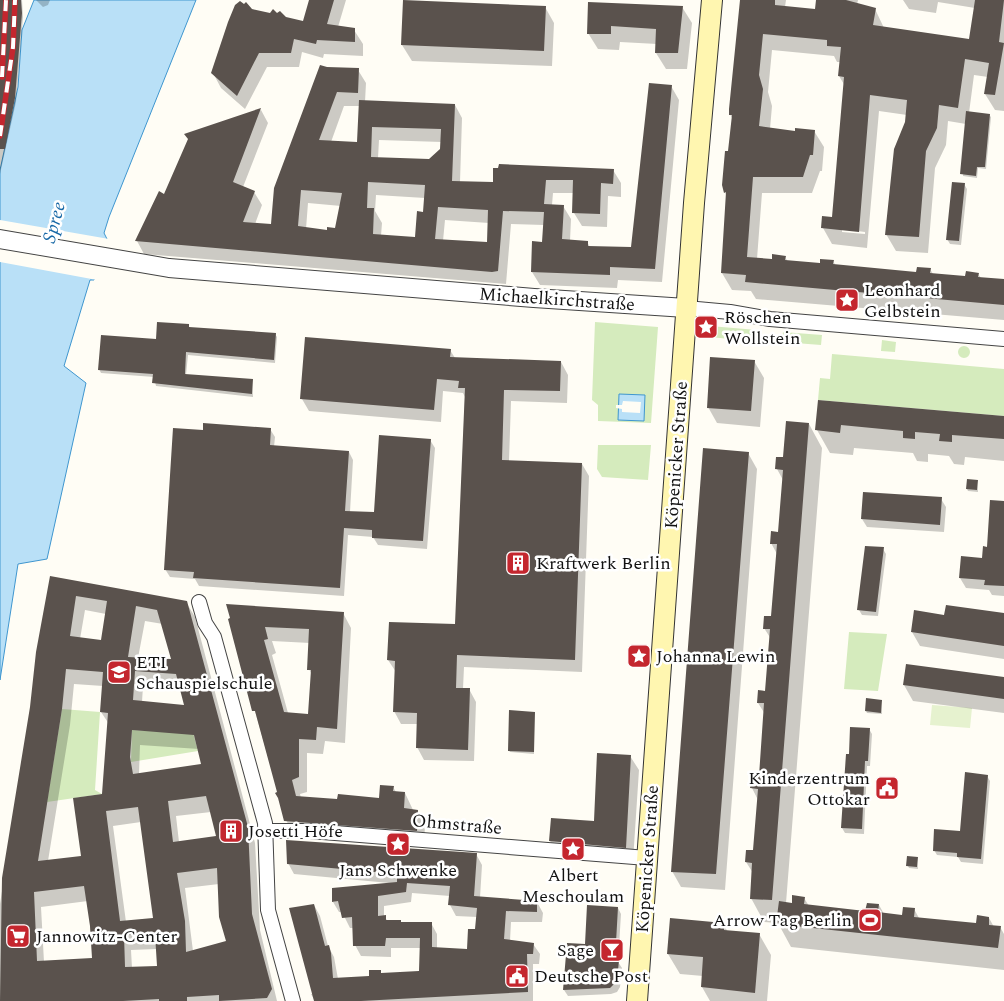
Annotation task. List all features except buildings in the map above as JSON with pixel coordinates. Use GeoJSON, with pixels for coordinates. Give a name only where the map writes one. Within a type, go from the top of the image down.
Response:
{"type":"FeatureCollection","features":[{"type":"Feature","properties":{"kind":"main road","name":"Köpenicker Straße"},"geometry":{"type":"LineString","coordinates":[[637,1001],[701,105],[712,0]]}},
{"type":"Feature","properties":{"kind":"street","name":"Michaelkirchstraße"},"geometry":{"type":"LineString","coordinates":[[0,238],[169,268],[534,298],[686,308],[730,312],[770,320],[1004,339]]}},
{"type":"Feature","properties":{"kind":"street"},"geometry":{"type":"LineString","coordinates":[[199,602],[205,623],[214,637],[265,831],[268,910],[293,1001]]}},
{"type":"Feature","properties":{"kind":"street","name":"Ohmstraße"},"geometry":{"type":"LineString","coordinates":[[265,831],[310,831],[647,858]]}},
{"type":"Feature","properties":{"kind":"green space"},"geometry":{"type":"Polygon","coordinates":[[[595,322],[658,327],[651,423],[598,421],[598,405],[592,400],[595,322]]]}},
{"type":"Feature","properties":{"kind":"green space"},"geometry":{"type":"Polygon","coordinates":[[[710,326],[757,330],[762,335],[763,342],[709,337],[710,326]]]}},
{"type":"Feature","properties":{"kind":"green space"},"geometry":{"type":"Polygon","coordinates":[[[783,332],[822,335],[821,345],[782,342],[783,332]]]}},
{"type":"Feature","properties":{"kind":"green space"},"geometry":{"type":"Polygon","coordinates":[[[882,340],[896,342],[895,352],[881,351],[882,340]]]}},
{"type":"Feature","properties":{"kind":"green space"},"geometry":{"type":"Polygon","coordinates":[[[962,346],[966,346],[970,352],[966,358],[962,358],[958,354],[958,350],[962,346]]]}},
{"type":"Feature","properties":{"kind":"green space"},"geometry":{"type":"Polygon","coordinates":[[[832,354],[1004,369],[1004,416],[818,400],[820,378],[830,379],[832,354]]]}},
{"type":"Feature","properties":{"kind":"green space"},"geometry":{"type":"Polygon","coordinates":[[[598,445],[651,445],[648,480],[602,477],[597,469],[598,445]]]}},
{"type":"Feature","properties":{"kind":"green space"},"geometry":{"type":"Polygon","coordinates":[[[849,632],[887,634],[878,691],[844,689],[849,632]]]}},
{"type":"Feature","properties":{"kind":"green space"},"geometry":{"type":"Polygon","coordinates":[[[932,705],[972,708],[970,728],[930,725],[932,705]]]}},
{"type":"Feature","properties":{"kind":"green space"},"geometry":{"type":"Polygon","coordinates":[[[62,709],[100,712],[95,790],[102,794],[47,802],[62,709]]]}},
{"type":"Feature","properties":{"kind":"green space"},"geometry":{"type":"Polygon","coordinates":[[[132,730],[193,733],[198,751],[131,762],[132,730]]]}},
{"type":"Feature","properties":{"kind":"water","name":"Spree"},"geometry":{"type":"Polygon","coordinates":[[[34,0],[196,0],[109,217],[104,233],[107,239],[94,280],[90,280],[64,366],[86,383],[47,559],[18,564],[0,680],[0,170],[18,87],[22,30],[34,0]]]}},
{"type":"Feature","properties":{"kind":"water"},"geometry":{"type":"Polygon","coordinates":[[[619,394],[645,395],[644,421],[618,420],[619,394]]]}},
{"type":"Feature","properties":{"kind":"pier"},"geometry":{"type":"Polygon","coordinates":[[[0,220],[109,239],[97,280],[0,262],[0,220]]]}},
{"type":"Feature","properties":{"kind":"pier"},"geometry":{"type":"Polygon","coordinates":[[[623,401],[641,402],[640,413],[622,412],[622,409],[616,408],[616,405],[622,405],[623,401]]]}},
{"type":"Feature","properties":{"kind":"railway"},"geometry":{"type":"LineString","coordinates":[[2,77],[6,0]]}},
{"type":"Feature","properties":{"kind":"railway"},"geometry":{"type":"LineString","coordinates":[[0,136],[13,47],[15,0]]}},
{"type":"Feature","properties":{"kind":"place","name":"Leonhard Gelbstein"},"geometry":{"type":"Point","coordinates":[847,300]}},
{"type":"Feature","properties":{"kind":"place","name":"Röschen Wollstein"},"geometry":{"type":"Point","coordinates":[706,327]}},
{"type":"Feature","properties":{"kind":"place","name":"Kraftwerk Berlin"},"geometry":{"type":"Point","coordinates":[518,563]}},
{"type":"Feature","properties":{"kind":"place","name":"Johanna Lewin"},"geometry":{"type":"Point","coordinates":[639,656]}},
{"type":"Feature","properties":{"kind":"place","name":"ETI Schauspielschule"},"geometry":{"type":"Point","coordinates":[119,672]}},
{"type":"Feature","properties":{"kind":"place","name":"Kinderzentrum Ottokar"},"geometry":{"type":"Point","coordinates":[887,788]}},
{"type":"Feature","properties":{"kind":"place","name":"Josetti Höfe"},"geometry":{"type":"Point","coordinates":[231,831]}},
{"type":"Feature","properties":{"kind":"place","name":"Jans Schwenke"},"geometry":{"type":"Point","coordinates":[398,844]}},
{"type":"Feature","properties":{"kind":"place","name":"Albert Meschoulam"},"geometry":{"type":"Point","coordinates":[573,849]}},
{"type":"Feature","properties":{"kind":"place","name":"Arrow Tag Berlin"},"geometry":{"type":"Point","coordinates":[870,920]}},
{"type":"Feature","properties":{"kind":"place","name":"Jannowitz-Center"},"geometry":{"type":"Point","coordinates":[18,936]}},
{"type":"Feature","properties":{"kind":"place","name":"Sage"},"geometry":{"type":"Point","coordinates":[612,950]}},
{"type":"Feature","properties":{"kind":"place","name":"Deutsche Post"},"geometry":{"type":"Point","coordinates":[517,976]}}]}
